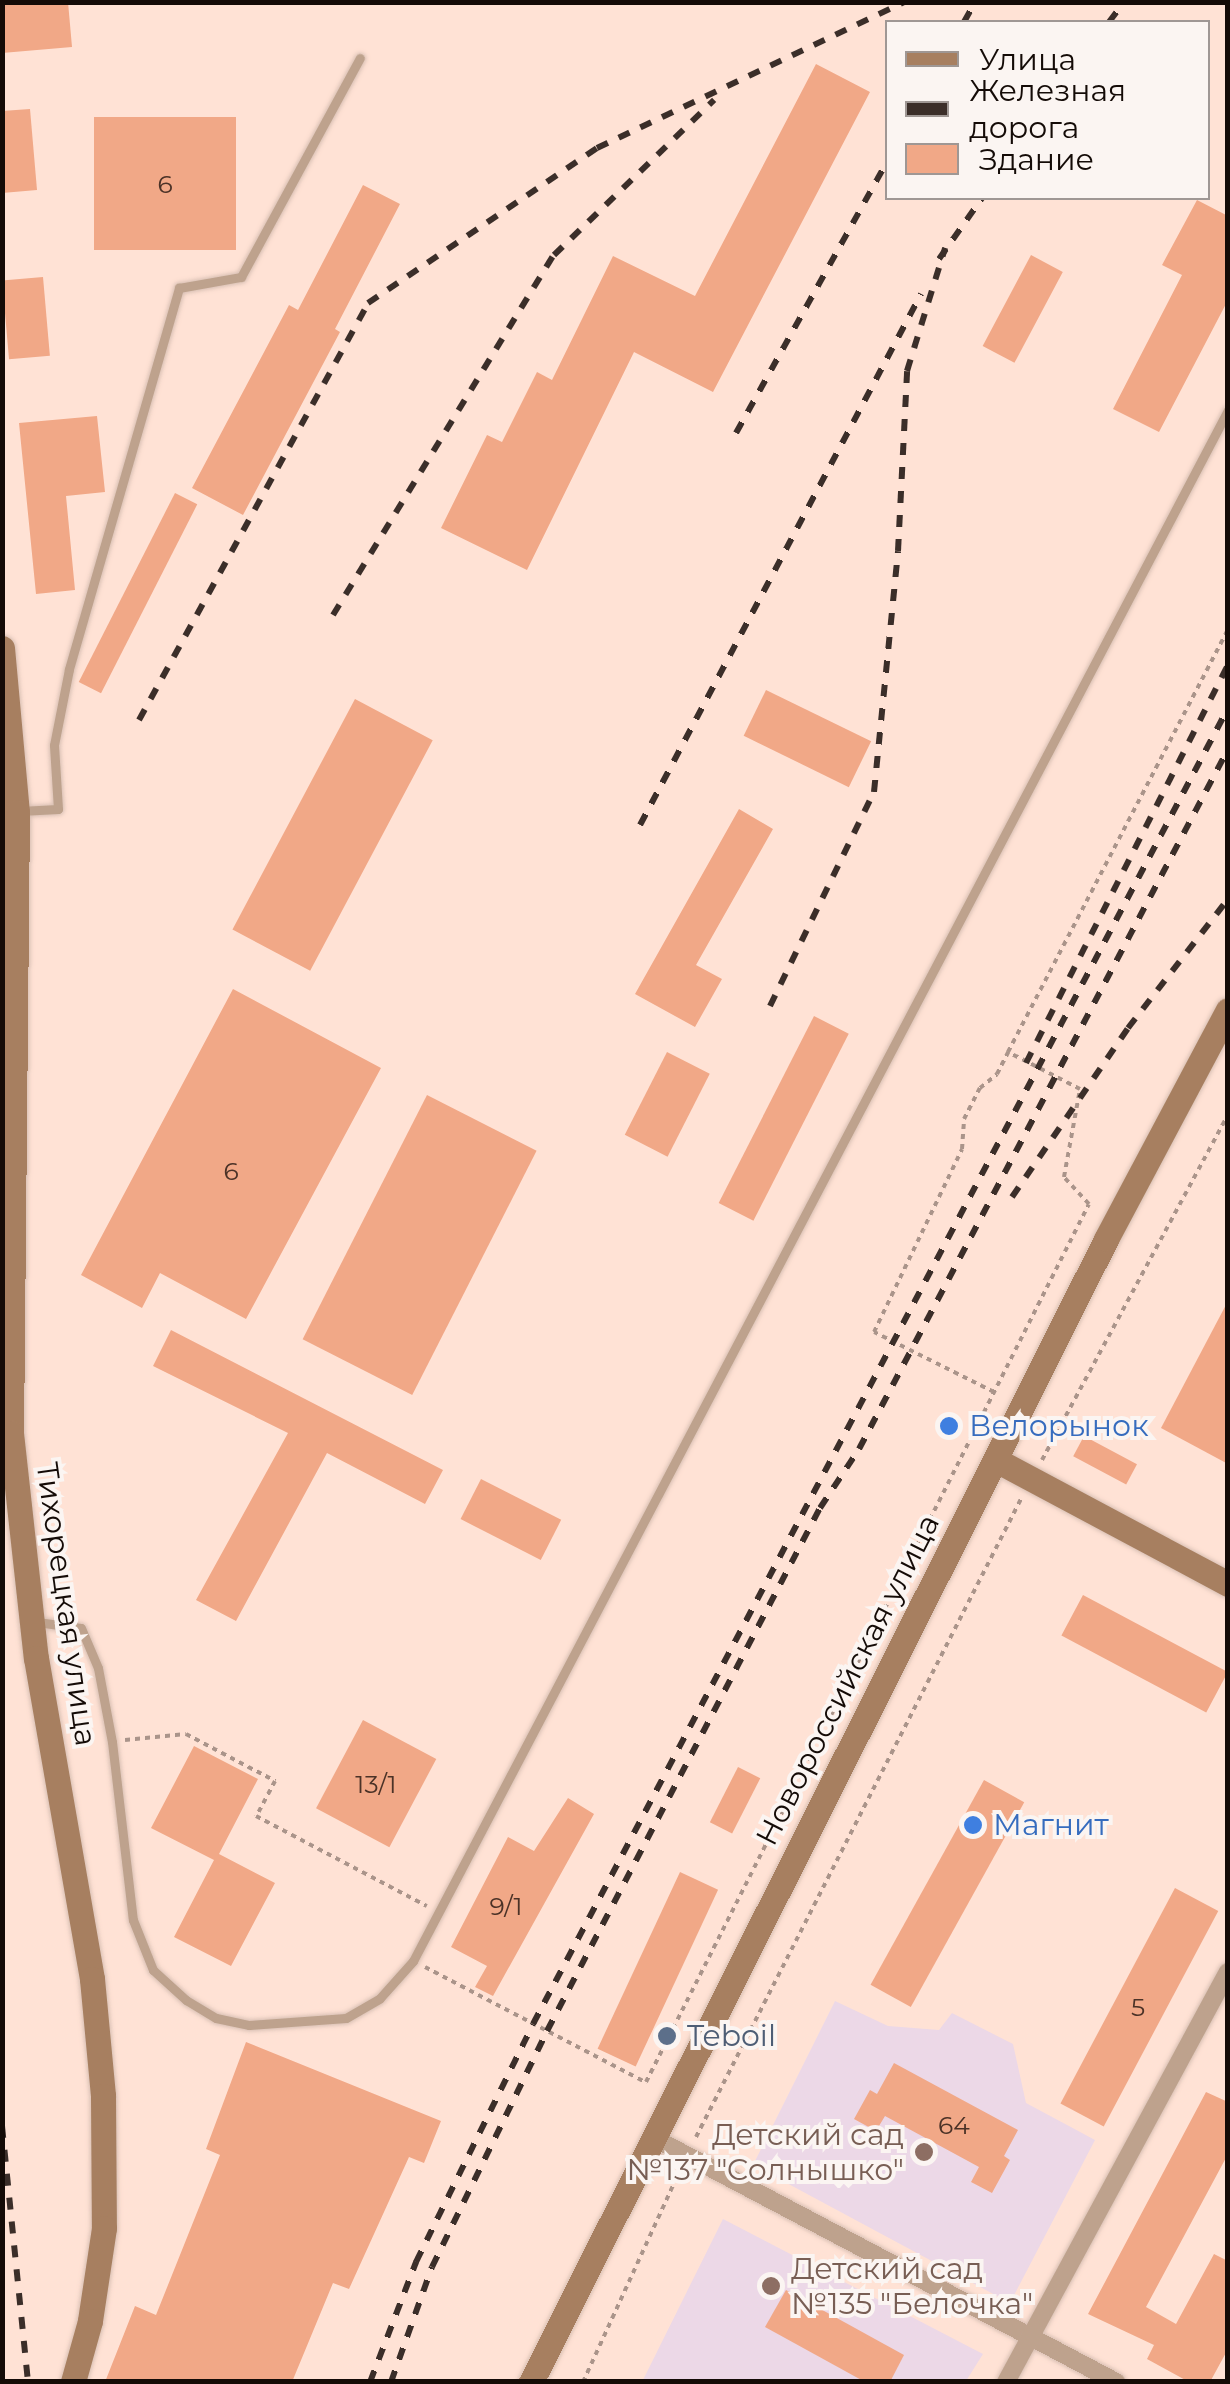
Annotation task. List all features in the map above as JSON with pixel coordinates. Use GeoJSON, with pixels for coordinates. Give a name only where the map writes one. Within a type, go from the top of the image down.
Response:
{"type":"FeatureCollection","features":[{"type":"Feature","properties":{"kind":"street","name":"Тихорецкая улица"},"geometry":{"type":"LineString","coordinates":[[2,648],[17,812],[11,1433],[32,1622],[92,1979],[103,2096],[104,2228],[90,2321],[73,2382]]}},
{"type":"Feature","properties":{"kind":"street","name":"Новороссийская улица"},"geometry":{"type":"LineString","coordinates":[[531,2382],[996,1460],[1228,1010]]}},
{"type":"Feature","properties":{"kind":"street"},"geometry":{"type":"LineString","coordinates":[[996,1460],[1228,1584]]}},
{"type":"Feature","properties":{"kind":"street"},"geometry":{"type":"LineString","coordinates":[[1006,2382],[1228,1972]]}},
{"type":"Feature","properties":{"kind":"street"},"geometry":{"type":"LineString","coordinates":[[652,2138],[1116,2382]]}},
{"type":"Feature","properties":{"kind":"lane"},"geometry":{"type":"LineString","coordinates":[[17,812],[58,809],[54,745],[69,670],[178,288],[241,276],[360,58]]}},
{"type":"Feature","properties":{"kind":"lane"},"geometry":{"type":"LineString","coordinates":[[32,1622],[81,1628],[98,1668],[112,1742],[132,1920],[154,1970],[186,2000],[216,2018],[249,2025],[346,2018],[380,1998],[413,1961],[1228,410]]}},
{"type":"Feature","properties":{"kind":"path"},"geometry":{"type":"LineString","coordinates":[[994,1392],[874,1332],[962,1150],[964,1120],[980,1088],[997,1074],[1228,630]]}},
{"type":"Feature","properties":{"kind":"path"},"geometry":{"type":"LineString","coordinates":[[646,2082],[1089,1204],[1064,1178],[1080,1089],[1008,1052]]}},
{"type":"Feature","properties":{"kind":"path"},"geometry":{"type":"LineString","coordinates":[[583,2382],[687,2156],[1032,1480],[1228,1115]]}},
{"type":"Feature","properties":{"kind":"path"},"geometry":{"type":"LineString","coordinates":[[112,1742],[186,1734],[275,1781],[256,1816],[436,1911]]}},
{"type":"Feature","properties":{"kind":"path"},"geometry":{"type":"LineString","coordinates":[[413,1961],[674,2096]]}},
{"type":"Feature","properties":{"kind":"shaded area","name":"Детский сад №137 \"Солнышко\""},"geometry":{"type":"Polygon","coordinates":[[[835,2001],[888,2026],[939,2030],[952,2013],[1013,2044],[1026,2103],[1095,2140],[1010,2303],[753,2165],[835,2001]]]}},
{"type":"Feature","properties":{"kind":"shaded area","name":"Детский сад №135 \"Белочка\""},"geometry":{"type":"Polygon","coordinates":[[[723,2219],[983,2354],[966,2381],[642,2382],[723,2219]]]}},
{"type":"Feature","properties":{"kind":"building"},"geometry":{"type":"Polygon","coordinates":[[[2,2],[68,2],[72,47],[2,53],[2,2]]]}},
{"type":"Feature","properties":{"kind":"building"},"geometry":{"type":"Polygon","coordinates":[[[816,64],[870,92],[713,392],[634,352],[527,570],[441,528],[487,435],[502,442],[537,372],[552,380],[613,256],[695,296],[816,64]]]}},
{"type":"Feature","properties":{"kind":"building"},"geometry":{"type":"Polygon","coordinates":[[[30,109],[37,190],[2,193],[2,111],[30,109]]]}},
{"type":"Feature","properties":{"kind":"building"},"geometry":{"type":"Polygon","coordinates":[[[94,117],[236,117],[236,250],[94,250],[94,117]]]}},
{"type":"Feature","properties":{"kind":"building"},"geometry":{"type":"Polygon","coordinates":[[[363,185],[400,204],[335,329],[340,332],[243,515],[192,488],[289,305],[298,310],[363,185]]]}},
{"type":"Feature","properties":{"kind":"building"},"geometry":{"type":"Polygon","coordinates":[[[1197,200],[1228,216],[1228,300],[1159,432],[1113,409],[1182,275],[1162,265],[1197,200]]]}},
{"type":"Feature","properties":{"kind":"building"},"geometry":{"type":"Polygon","coordinates":[[[1031,255],[1063,272],[1014,363],[983,346],[1031,255]]]}},
{"type":"Feature","properties":{"kind":"building"},"geometry":{"type":"Polygon","coordinates":[[[43,277],[50,356],[9,359],[2,281],[43,277]]]}},
{"type":"Feature","properties":{"kind":"building"},"geometry":{"type":"Polygon","coordinates":[[[97,416],[105,492],[66,496],[75,590],[36,594],[19,423],[97,416]]]}},
{"type":"Feature","properties":{"kind":"building"},"geometry":{"type":"Polygon","coordinates":[[[175,493],[197,504],[101,693],[79,682],[175,493]]]}},
{"type":"Feature","properties":{"kind":"building"},"geometry":{"type":"Polygon","coordinates":[[[766,690],[871,741],[849,787],[744,736],[766,690]]]}},
{"type":"Feature","properties":{"kind":"building"},"geometry":{"type":"Polygon","coordinates":[[[355,699],[433,740],[310,971],[232,929],[355,699]]]}},
{"type":"Feature","properties":{"kind":"building"},"geometry":{"type":"Polygon","coordinates":[[[739,809],[773,829],[696,965],[722,979],[695,1027],[635,994],[739,809]]]}},
{"type":"Feature","properties":{"kind":"building"},"geometry":{"type":"Polygon","coordinates":[[[233,989],[381,1068],[246,1319],[160,1273],[142,1308],[81,1275],[233,989]]]}},
{"type":"Feature","properties":{"kind":"building"},"geometry":{"type":"Polygon","coordinates":[[[814,1016],[849,1034],[753,1221],[719,1203],[814,1016]]]}},
{"type":"Feature","properties":{"kind":"building"},"geometry":{"type":"Polygon","coordinates":[[[667,1052],[710,1074],[668,1157],[625,1135],[667,1052]]]}},
{"type":"Feature","properties":{"kind":"building"},"geometry":{"type":"Polygon","coordinates":[[[427,1095],[537,1151],[412,1395],[303,1339],[427,1095]]]}},
{"type":"Feature","properties":{"kind":"building"},"geometry":{"type":"Polygon","coordinates":[[[1228,1301],[1228,1464],[1161,1428],[1228,1301]]]}},
{"type":"Feature","properties":{"kind":"building"},"geometry":{"type":"Polygon","coordinates":[[[171,1330],[443,1470],[425,1504],[327,1453],[236,1621],[196,1600],[288,1433],[153,1366],[171,1330]]]}},
{"type":"Feature","properties":{"kind":"building"},"geometry":{"type":"Polygon","coordinates":[[[1084,1436],[1137,1464],[1126,1484],[1073,1456],[1084,1436]]]}},
{"type":"Feature","properties":{"kind":"building"},"geometry":{"type":"Polygon","coordinates":[[[481,1479],[561,1520],[541,1560],[461,1519],[481,1479]]]}},
{"type":"Feature","properties":{"kind":"building"},"geometry":{"type":"Polygon","coordinates":[[[1083,1595],[1228,1672],[1206,1713],[1061,1636],[1083,1595]]]}},
{"type":"Feature","properties":{"kind":"building"},"geometry":{"type":"Polygon","coordinates":[[[363,1720],[436,1759],[389,1847],[316,1808],[363,1720]]]}},
{"type":"Feature","properties":{"kind":"building"},"geometry":{"type":"Polygon","coordinates":[[[194,1746],[258,1779],[219,1854],[275,1883],[231,1966],[174,1937],[214,1860],[151,1828],[194,1746]]]}},
{"type":"Feature","properties":{"kind":"building"},"geometry":{"type":"Polygon","coordinates":[[[738,1767],[760,1778],[732,1834],[710,1822],[738,1767]]]}},
{"type":"Feature","properties":{"kind":"building"},"geometry":{"type":"Polygon","coordinates":[[[984,1780],[1024,1802],[911,2007],[871,1985],[984,1780]]]}},
{"type":"Feature","properties":{"kind":"building"},"geometry":{"type":"Polygon","coordinates":[[[568,1798],[594,1814],[493,1996],[475,1987],[487,1966],[451,1947],[508,1837],[534,1851],[568,1798]]]}},
{"type":"Feature","properties":{"kind":"building"},"geometry":{"type":"Polygon","coordinates":[[[680,1872],[718,1890],[636,2066],[598,2049],[680,1872]]]}},
{"type":"Feature","properties":{"kind":"building"},"geometry":{"type":"Polygon","coordinates":[[[1175,1888],[1218,1911],[1104,2126],[1060,2103],[1175,1888]]]}},
{"type":"Feature","properties":{"kind":"building"},"geometry":{"type":"Polygon","coordinates":[[[246,2042],[441,2121],[424,2163],[409,2157],[349,2289],[333,2283],[292,2382],[105,2382],[135,2306],[156,2315],[220,2155],[206,2149],[246,2042]]]}},
{"type":"Feature","properties":{"kind":"building"},"geometry":{"type":"Polygon","coordinates":[[[894,2063],[1018,2130],[1004,2156],[1010,2160],[992,2193],[971,2182],[979,2167],[885,2116],[876,2131],[854,2119],[870,2090],[877,2094],[894,2063]]]}},
{"type":"Feature","properties":{"kind":"building"},"geometry":{"type":"Polygon","coordinates":[[[1206,2092],[1228,2102],[1228,2154],[1146,2307],[1176,2324],[1214,2254],[1228,2261],[1228,2349],[1210,2382],[1189,2382],[1147,2359],[1154,2345],[1088,2314],[1206,2092]]]}},
{"type":"Feature","properties":{"kind":"building"},"geometry":{"type":"Polygon","coordinates":[[[786,2290],[904,2355],[890,2382],[865,2382],[765,2327],[786,2290]]]}},
{"type":"Feature","properties":{"kind":"railway"},"geometry":{"type":"LineString","coordinates":[[139,720],[368,303],[597,148],[904,2]]}},
{"type":"Feature","properties":{"kind":"railway"},"geometry":{"type":"LineString","coordinates":[[965,20],[975,2]]}},
{"type":"Feature","properties":{"kind":"railway"},"geometry":{"type":"LineString","coordinates":[[1110,20],[1124,2]]}},
{"type":"Feature","properties":{"kind":"railway"},"geometry":{"type":"LineString","coordinates":[[333,615],[554,255],[714,100]]}},
{"type":"Feature","properties":{"kind":"railway"},"geometry":{"type":"LineString","coordinates":[[736,433],[885,165]]}},
{"type":"Feature","properties":{"kind":"railway"},"geometry":{"type":"LineString","coordinates":[[939,259],[981,200]]}},
{"type":"Feature","properties":{"kind":"railway"},"geometry":{"type":"LineString","coordinates":[[770,1006],[874,792],[898,551],[907,371],[945,248]]}},
{"type":"Feature","properties":{"kind":"railway"},"geometry":{"type":"LineString","coordinates":[[640,825],[921,294]]}},
{"type":"Feature","properties":{"kind":"railway"},"geometry":{"type":"LineString","coordinates":[[1026,1063],[1228,664]]}},
{"type":"Feature","properties":{"kind":"railway"},"geometry":{"type":"LineString","coordinates":[[370,2382],[416,2262],[533,2024],[1228,708]]}},
{"type":"Feature","properties":{"kind":"railway"},"geometry":{"type":"LineString","coordinates":[[391,2382],[432,2267],[547,2031],[820,1508],[859,1449],[1228,749]]}},
{"type":"Feature","properties":{"kind":"railway"},"geometry":{"type":"LineString","coordinates":[[1012,1197],[1128,1028],[1228,899]]}},
{"type":"Feature","properties":{"kind":"railway"},"geometry":{"type":"LineString","coordinates":[[2,2126],[28,2382]]}},
{"type":"Feature","properties":{"kind":"place","name":"Велорынок"},"geometry":{"type":"Point","coordinates":[949,1426]}},
{"type":"Feature","properties":{"kind":"place","name":"Магнит"},"geometry":{"type":"Point","coordinates":[973,1825]}},
{"type":"Feature","properties":{"kind":"place","name":"Teboil"},"geometry":{"type":"Point","coordinates":[667,2036]}},
{"type":"Feature","properties":{"kind":"place","name":"Детский сад №137 \"Солнышко\""},"geometry":{"type":"Point","coordinates":[924,2152]}},
{"type":"Feature","properties":{"kind":"place","name":"Детский сад №135 \"Белочка\""},"geometry":{"type":"Point","coordinates":[771,2286]}}]}
